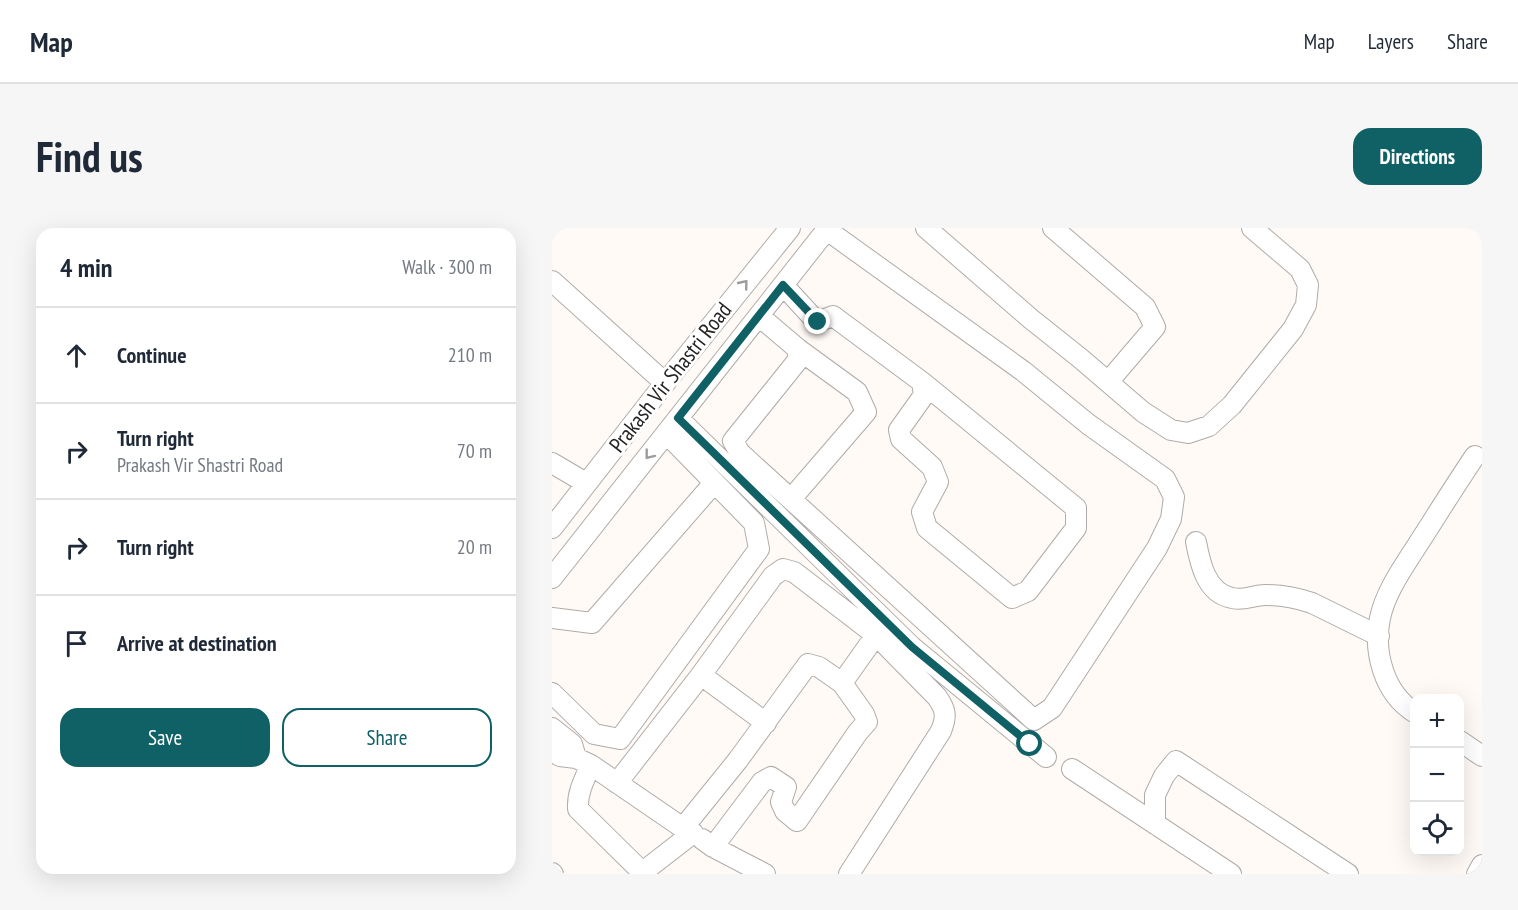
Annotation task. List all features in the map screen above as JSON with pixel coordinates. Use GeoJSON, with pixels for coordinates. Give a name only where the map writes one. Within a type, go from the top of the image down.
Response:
{"type":"FeatureCollection","features":[{"type":"Feature","properties":{"kind":"street","name":"Prakash Vir Shastri Road"},"geometry":{"type":"LineString","coordinates":[[552,528],[665,382],[790,228]]}},
{"type":"Feature","properties":{"kind":"street"},"geometry":{"type":"LineString","coordinates":[[926,228],[1143,412],[1171,430],[1188,433],[1209,426],[1233,405],[1293,329],[1306,305],[1308,285],[1300,269],[1252,228]]}},
{"type":"Feature","properties":{"kind":"street"},"geometry":{"type":"LineString","coordinates":[[1053,228],[1145,306],[1155,327],[1108,382]]}},
{"type":"Feature","properties":{"kind":"street","name":"Prakash Vir Shastri Road"},"geometry":{"type":"LineString","coordinates":[[552,578],[828,229]]}},
{"type":"Feature","properties":{"kind":"street"},"geometry":{"type":"LineString","coordinates":[[798,348],[798,360],[733,441],[740,453],[1034,720],[1052,708],[1157,548],[1171,519],[1174,496],[1165,479],[1088,424],[1023,371],[828,229]]}},
{"type":"Feature","properties":{"kind":"street"},"geometry":{"type":"LineString","coordinates":[[552,281],[665,382]]}},
{"type":"Feature","properties":{"kind":"street"},"geometry":{"type":"LineString","coordinates":[[783,285],[818,322],[833,316],[922,382],[1076,508],[1076,528],[1028,591],[1012,598],[927,528],[922,512],[938,482],[932,467],[902,439],[899,430],[924,395],[922,382]]}},
{"type":"Feature","properties":{"kind":"street"},"geometry":{"type":"LineString","coordinates":[[759,316],[857,392],[866,411],[791,499]]}},
{"type":"Feature","properties":{"kind":"street"},"geometry":{"type":"LineString","coordinates":[[552,693],[594,735],[620,739],[759,549],[754,523],[714,483],[673,426]]}},
{"type":"Feature","properties":{"kind":"street"},"geometry":{"type":"LineString","coordinates":[[673,426],[912,647],[1046,757]]}},
{"type":"Feature","properties":{"kind":"street"},"geometry":{"type":"LineString","coordinates":[[1410,708],[1394,693],[1384,674],[1380,657],[1380,619],[1399,574],[1474,456]]}},
{"type":"Feature","properties":{"kind":"street"},"geometry":{"type":"LineString","coordinates":[[552,463],[586,483]]}},
{"type":"Feature","properties":{"kind":"street"},"geometry":{"type":"LineString","coordinates":[[552,618],[592,623],[714,483]]}},
{"type":"Feature","properties":{"kind":"street"},"geometry":{"type":"LineString","coordinates":[[1196,542],[1204,573],[1211,585],[1221,593],[1231,598],[1264,595],[1300,599],[1379,636]]}},
{"type":"Feature","properties":{"kind":"street"},"geometry":{"type":"LineString","coordinates":[[617,783],[701,675],[773,576],[783,569],[794,572],[876,635],[945,707],[945,721],[941,731],[849,874]]}},
{"type":"Feature","properties":{"kind":"street"},"geometry":{"type":"LineString","coordinates":[[842,683],[876,635]]}},
{"type":"Feature","properties":{"kind":"street"},"geometry":{"type":"LineString","coordinates":[[552,728],[572,744],[583,761],[577,801],[578,809],[641,871],[648,868],[688,831],[808,664],[819,667],[842,683],[867,722],[797,821],[785,811],[781,802],[786,787],[771,777],[762,782],[713,847]]}},
{"type":"Feature","properties":{"kind":"street"},"geometry":{"type":"LineString","coordinates":[[701,675],[766,723]]}},
{"type":"Feature","properties":{"kind":"street"},"geometry":{"type":"LineString","coordinates":[[1464,744],[1482,756]]}},
{"type":"Feature","properties":{"kind":"street"},"geometry":{"type":"LineString","coordinates":[[552,751],[560,756],[583,761],[713,847],[765,874]]}},
{"type":"Feature","properties":{"kind":"street"},"geometry":{"type":"LineString","coordinates":[[1155,824],[1155,795],[1164,776],[1176,761],[1348,874]]}},
{"type":"Feature","properties":{"kind":"street"},"geometry":{"type":"LineString","coordinates":[[1072,769],[1231,874]]}},
{"type":"Feature","properties":{"kind":"street"},"geometry":{"type":"LineString","coordinates":[[1477,874],[1482,866]]}},
{"type":"Feature","properties":{"kind":"route"},"geometry":{"type":"LineString","coordinates":[[818,322],[783,285],[678,418],[912,647],[1030,744]]}}]}
